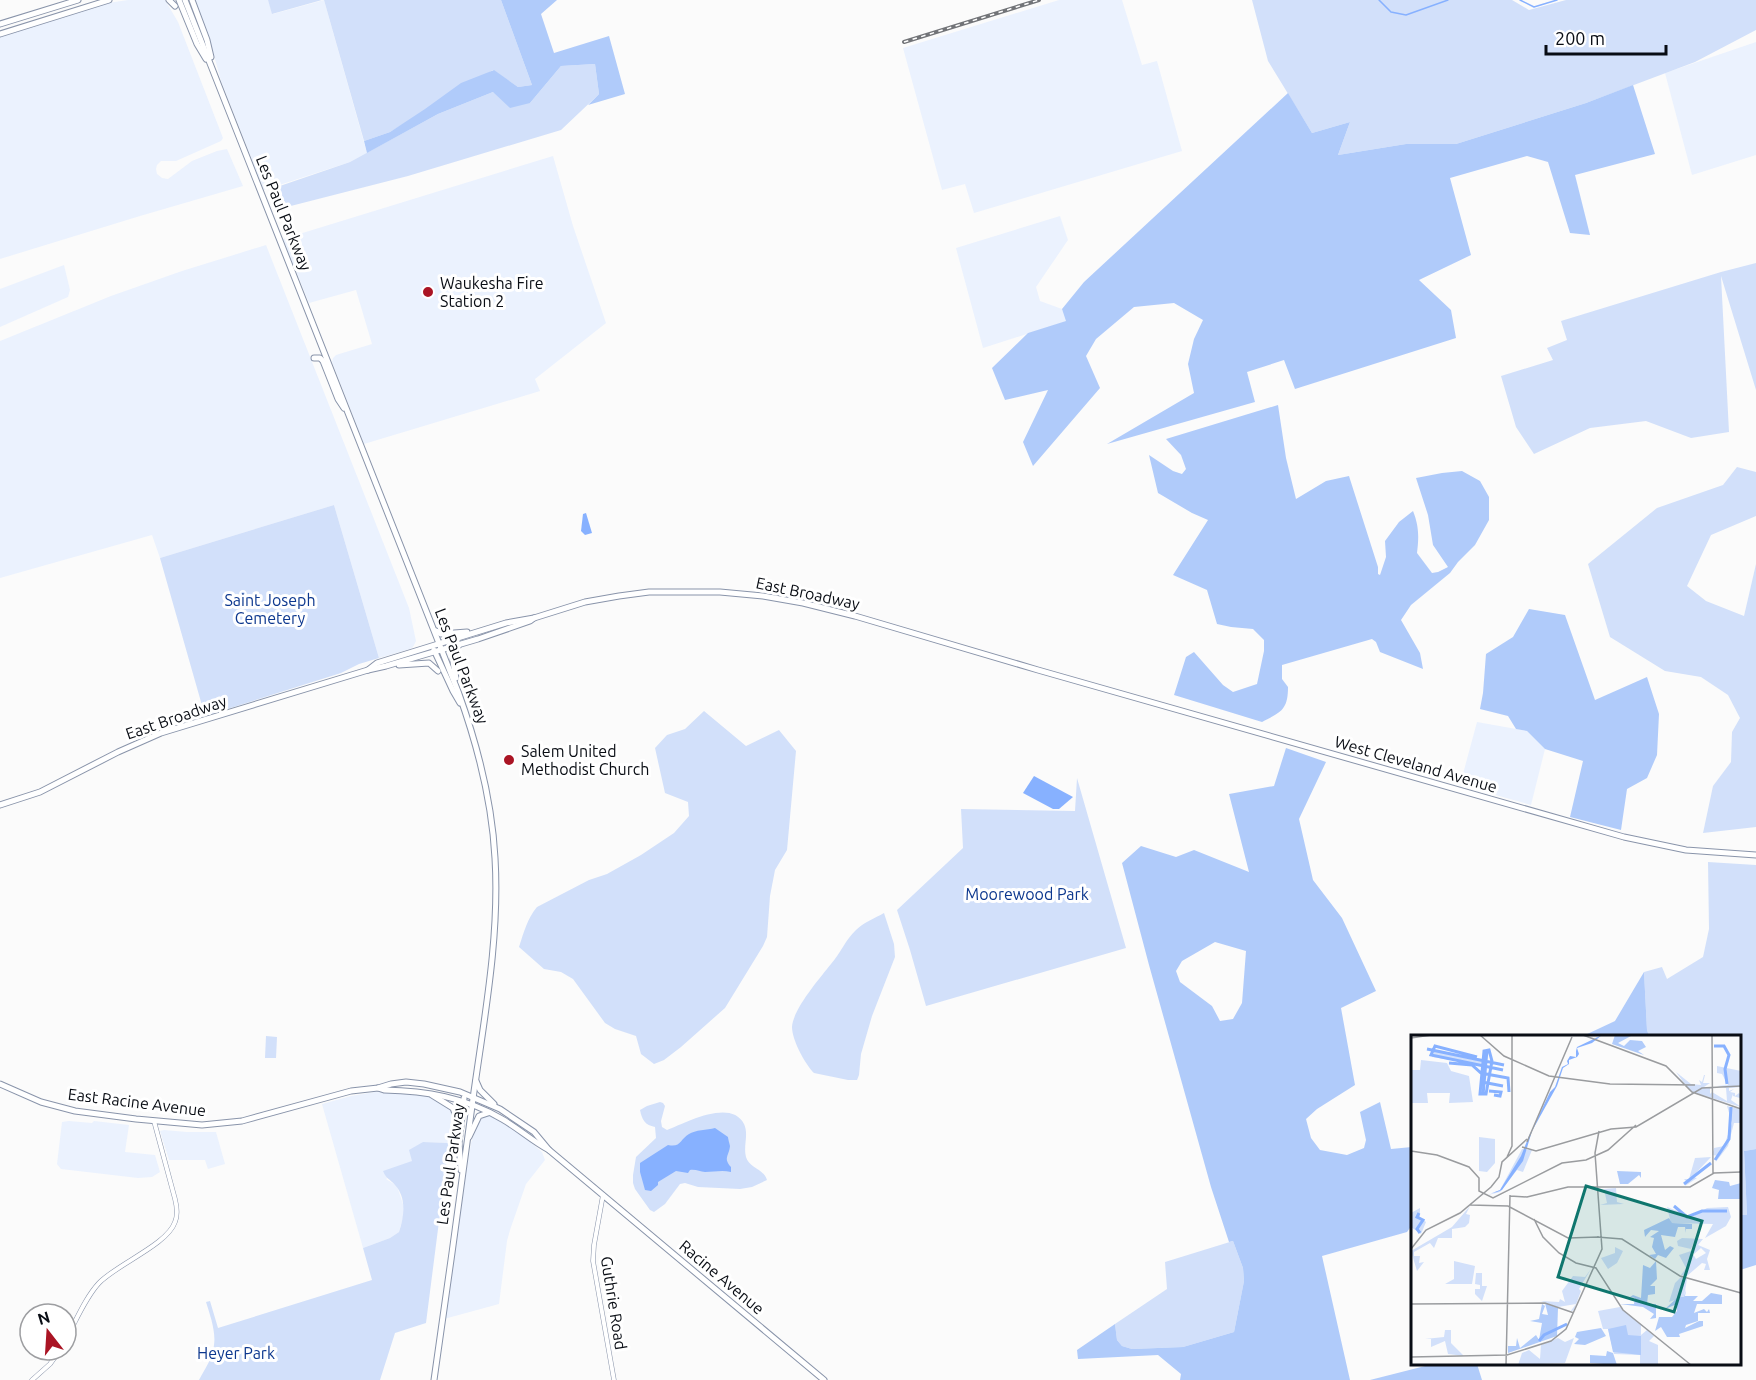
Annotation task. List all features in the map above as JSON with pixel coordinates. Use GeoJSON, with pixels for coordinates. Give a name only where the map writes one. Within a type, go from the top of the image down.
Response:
{"type":"FeatureCollection","features":[{"type":"Feature","properties":{"kind":"main road"},"geometry":{"type":"LineString","coordinates":[[0,24],[78,0]]}},
{"type":"Feature","properties":{"kind":"main road"},"geometry":{"type":"LineString","coordinates":[[0,34],[110,0]]}},
{"type":"Feature","properties":{"kind":"main road"},"geometry":{"type":"LineString","coordinates":[[169,0],[175,6]]}},
{"type":"Feature","properties":{"kind":"main road"},"geometry":{"type":"LineString","coordinates":[[179,0],[197,44],[214,73]]}},
{"type":"Feature","properties":{"kind":"main road","name":"Les Paul Parkway"},"geometry":{"type":"LineString","coordinates":[[185,0],[433,627],[439,643],[436,651],[457,689],[476,742],[486,786],[495,860],[494,935],[476,1078],[467,1094],[472,1105],[434,1380]]}},
{"type":"Feature","properties":{"kind":"main road"},"geometry":{"type":"LineString","coordinates":[[192,0],[207,40],[214,73]]}},
{"type":"Feature","properties":{"kind":"main road"},"geometry":{"type":"LineString","coordinates":[[314,358],[320,358],[323,361],[338,399],[352,422]]}},
{"type":"Feature","properties":{"kind":"main road","name":"East Broadway"},"geometry":{"type":"LineString","coordinates":[[368,669],[383,661],[428,646],[591,601],[643,593],[722,592],[787,600],[847,614],[1072,680]]}},
{"type":"Feature","properties":{"kind":"main road","name":"East Broadway"},"geometry":{"type":"LineString","coordinates":[[0,805],[40,792],[161,733],[368,669],[386,666],[507,630],[534,618]]}},
{"type":"Feature","properties":{"kind":"main road"},"geometry":{"type":"LineString","coordinates":[[433,627],[441,634],[478,631]]}},
{"type":"Feature","properties":{"kind":"main road"},"geometry":{"type":"LineString","coordinates":[[457,689],[453,654],[456,647],[461,644]]}},
{"type":"Feature","properties":{"kind":"main road"},"geometry":{"type":"LineString","coordinates":[[428,646],[436,651],[453,691],[465,710]]}},
{"type":"Feature","properties":{"kind":"main road"},"geometry":{"type":"LineString","coordinates":[[386,666],[426,663],[431,664],[438,671]]}},
{"type":"Feature","properties":{"kind":"main road","name":"West Cleveland Avenue"},"geometry":{"type":"LineString","coordinates":[[1072,680],[1631,839],[1686,850],[1756,855]]}},
{"type":"Feature","properties":{"kind":"main road"},"geometry":{"type":"LineString","coordinates":[[476,1078],[480,1090],[500,1109]]}},
{"type":"Feature","properties":{"kind":"main road","name":"East Racine Avenue"},"geometry":{"type":"LineString","coordinates":[[0,1084],[29,1097],[63,1108],[88,1113],[197,1125],[230,1123],[258,1117],[351,1091],[378,1088],[391,1083],[440,1087],[467,1094],[500,1109],[534,1132],[549,1150],[603,1194]]}},
{"type":"Feature","properties":{"kind":"main road","name":"East Racine Avenue"},"geometry":{"type":"LineString","coordinates":[[378,1088],[428,1093],[462,1100],[490,1113],[516,1128],[536,1144],[549,1150]]}},
{"type":"Feature","properties":{"kind":"main road"},"geometry":{"type":"LineString","coordinates":[[428,1093],[453,1108],[457,1119]]}},
{"type":"Feature","properties":{"kind":"main road"},"geometry":{"type":"LineString","coordinates":[[462,1181],[459,1143],[462,1100],[467,1094]]}},
{"type":"Feature","properties":{"kind":"main road"},"geometry":{"type":"LineString","coordinates":[[467,1141],[479,1116],[490,1113]]}},
{"type":"Feature","properties":{"kind":"main road","name":"Racine Avenue"},"geometry":{"type":"LineString","coordinates":[[603,1194],[824,1380]]}},
{"type":"Feature","properties":{"kind":"street"},"geometry":{"type":"LineString","coordinates":[[78,1317],[99,1284],[164,1236],[175,1222],[177,1209],[175,1199],[153,1121]]}},
{"type":"Feature","properties":{"kind":"street","name":"Guthrie Road"},"geometry":{"type":"LineString","coordinates":[[603,1194],[594,1239],[593,1262],[614,1380]]}},
{"type":"Feature","properties":{"kind":"street"},"geometry":{"type":"LineString","coordinates":[[32,1380],[51,1362]]}},
{"type":"Feature","properties":{"kind":"shaded area"},"geometry":{"type":"Polygon","coordinates":[[[128,0],[165,0],[178,22],[223,138],[221,141],[176,161],[161,161],[157,165],[157,174],[168,179],[192,161],[227,149],[243,186],[0,259],[0,36],[108,3],[128,0]]]}},
{"type":"Feature","properties":{"kind":"shaded area"},"geometry":{"type":"Polygon","coordinates":[[[194,0],[268,0],[273,14],[324,0],[367,153],[350,162],[264,190],[221,81],[209,37],[194,0]]]}},
{"type":"Feature","properties":{"kind":"shaded area"},"geometry":{"type":"Polygon","coordinates":[[[501,0],[557,0],[541,14],[554,53],[609,36],[625,94],[588,105],[599,94],[595,64],[561,66],[530,103],[510,108],[493,92],[438,114],[367,153],[364,141],[390,132],[461,83],[494,70],[518,87],[532,85],[501,0]]]}},
{"type":"Feature","properties":{"kind":"shaded area"},"geometry":{"type":"Polygon","coordinates":[[[1059,0],[1122,0],[1142,65],[1157,61],[1182,151],[974,213],[965,184],[942,190],[903,48],[1059,0]]]}},
{"type":"Feature","properties":{"kind":"shaded area"},"geometry":{"type":"Polygon","coordinates":[[[1756,42],[1756,155],[1692,175],[1665,73],[1756,42]]]}},
{"type":"Feature","properties":{"kind":"shaded area"},"geometry":{"type":"Polygon","coordinates":[[[1633,85],[1655,154],[1575,175],[1590,235],[1570,233],[1548,162],[1527,156],[1450,178],[1471,255],[1419,280],[1451,310],[1456,338],[1295,389],[1284,360],[1247,372],[1255,402],[1107,444],[1194,393],[1188,364],[1194,339],[1203,320],[1174,303],[1134,307],[1096,339],[1086,356],[1100,388],[1033,466],[1023,442],[1048,390],[1005,400],[992,368],[1028,333],[1066,321],[1062,309],[1084,282],[1288,93],[1312,133],[1350,122],[1338,155],[1406,144],[1456,144],[1586,103],[1633,85]]]}},
{"type":"Feature","properties":{"kind":"shaded area"},"geometry":{"type":"Polygon","coordinates":[[[553,156],[573,226],[606,323],[535,379],[540,391],[364,444],[332,362],[336,355],[372,344],[356,290],[309,303],[283,239],[553,156]]]}},
{"type":"Feature","properties":{"kind":"shaded area"},"geometry":{"type":"Polygon","coordinates":[[[1060,216],[1068,240],[1036,287],[1040,301],[1062,309],[1067,321],[983,348],[956,248],[1060,216]]]}},
{"type":"Feature","properties":{"kind":"shaded area"},"geometry":{"type":"Polygon","coordinates":[[[266,245],[409,608],[416,641],[410,649],[379,658],[334,505],[160,558],[152,535],[0,578],[0,341],[111,296],[266,245]]]}},
{"type":"Feature","properties":{"kind":"shaded area"},"geometry":{"type":"Polygon","coordinates":[[[64,265],[70,290],[68,297],[0,327],[0,289],[64,265]]]}},
{"type":"Feature","properties":{"kind":"shaded area"},"geometry":{"type":"Polygon","coordinates":[[[1278,405],[1286,458],[1296,499],[1326,481],[1349,476],[1378,567],[1378,574],[1380,575],[1386,557],[1385,541],[1399,522],[1413,511],[1418,532],[1417,553],[1432,573],[1448,567],[1433,545],[1428,515],[1416,478],[1462,471],[1480,481],[1489,497],[1489,520],[1475,545],[1450,573],[1411,605],[1401,620],[1420,653],[1423,669],[1380,652],[1376,642],[1372,639],[1282,665],[1282,679],[1288,687],[1287,701],[1279,713],[1262,722],[1174,695],[1186,657],[1194,652],[1223,685],[1233,692],[1257,684],[1264,640],[1253,629],[1217,624],[1207,590],[1173,575],[1208,520],[1158,493],[1149,455],[1173,471],[1182,474],[1186,469],[1181,455],[1166,439],[1278,405]]]}},
{"type":"Feature","properties":{"kind":"shaded area"},"geometry":{"type":"Polygon","coordinates":[[[586,513],[592,533],[585,535],[581,531],[583,514],[586,513]]]}},
{"type":"Feature","properties":{"kind":"shaded area"},"geometry":{"type":"Polygon","coordinates":[[[1529,609],[1565,615],[1595,700],[1647,677],[1659,714],[1657,755],[1647,778],[1627,789],[1621,830],[1570,817],[1583,761],[1545,749],[1527,731],[1516,729],[1508,716],[1480,709],[1486,654],[1513,637],[1529,609]]]}},
{"type":"Feature","properties":{"kind":"shaded area"},"geometry":{"type":"Polygon","coordinates":[[[1477,722],[1527,731],[1545,749],[1531,805],[1460,785],[1477,722]]]}},
{"type":"Feature","properties":{"kind":"shaded area"},"geometry":{"type":"Polygon","coordinates":[[[1286,748],[1326,762],[1299,819],[1313,880],[1342,918],[1376,991],[1341,1008],[1355,1085],[1317,1109],[1306,1119],[1311,1138],[1320,1150],[1347,1155],[1364,1148],[1366,1140],[1360,1112],[1380,1102],[1391,1149],[1411,1147],[1411,1226],[1407,1232],[1322,1256],[1350,1380],[1180,1380],[1181,1374],[1158,1355],[1078,1359],[1077,1350],[1115,1324],[1117,1340],[1122,1346],[1132,1349],[1183,1347],[1234,1332],[1244,1281],[1243,1268],[1233,1241],[1229,1242],[1211,1187],[1122,863],[1141,846],[1176,857],[1194,850],[1249,872],[1229,794],[1274,786],[1286,748]],[[1215,942],[1182,961],[1176,971],[1180,982],[1212,1006],[1220,1021],[1233,1019],[1242,1003],[1246,951],[1215,942]]]}},
{"type":"Feature","properties":{"kind":"shaded area"},"geometry":{"type":"Polygon","coordinates":[[[1034,776],[1073,797],[1059,809],[1053,809],[1023,793],[1034,776]]]}},
{"type":"Feature","properties":{"kind":"shaded area"},"geometry":{"type":"Polygon","coordinates":[[[1644,972],[1649,1035],[1585,1035],[1615,1021],[1644,972]]]}},
{"type":"Feature","properties":{"kind":"shaded area"},"geometry":{"type":"Polygon","coordinates":[[[375,1092],[425,1094],[449,1106],[453,1114],[449,1143],[423,1142],[412,1161],[386,1179],[397,1186],[404,1207],[399,1232],[390,1238],[363,1248],[322,1104],[375,1092]]]}},
{"type":"Feature","properties":{"kind":"shaded area"},"geometry":{"type":"Polygon","coordinates":[[[488,1115],[500,1120],[523,1136],[542,1152],[545,1160],[526,1184],[510,1230],[499,1304],[444,1319],[471,1143],[479,1120],[488,1115]]]}},
{"type":"Feature","properties":{"kind":"shaded area"},"geometry":{"type":"Polygon","coordinates":[[[62,1122],[129,1125],[125,1152],[155,1155],[160,1172],[152,1177],[138,1178],[61,1169],[57,1164],[62,1122]]]}},
{"type":"Feature","properties":{"kind":"shaded area"},"geometry":{"type":"Polygon","coordinates":[[[715,1128],[728,1137],[730,1146],[727,1159],[731,1172],[676,1171],[658,1182],[658,1185],[651,1191],[645,1190],[640,1163],[668,1145],[678,1144],[692,1133],[715,1128]]]}},
{"type":"Feature","properties":{"kind":"shaded area"},"geometry":{"type":"Polygon","coordinates":[[[160,1131],[216,1132],[225,1164],[208,1169],[205,1160],[169,1160],[160,1131]]]}},
{"type":"Feature","properties":{"kind":"shaded area"},"geometry":{"type":"Polygon","coordinates":[[[1756,1149],[1756,1265],[1741,1270],[1741,1215],[1747,1215],[1744,1151],[1756,1149]]]}},
{"type":"Feature","properties":{"kind":"shaded area"},"geometry":{"type":"Polygon","coordinates":[[[1429,1365],[1477,1365],[1482,1380],[1370,1380],[1429,1365]]]}},
{"type":"Feature","properties":{"kind":"green space"},"geometry":{"type":"Polygon","coordinates":[[[268,0],[322,0],[272,14],[268,0]]]}},
{"type":"Feature","properties":{"kind":"green space"},"geometry":{"type":"Polygon","coordinates":[[[324,0],[501,0],[532,85],[518,87],[493,70],[390,132],[364,141],[324,0]]]}},
{"type":"Feature","properties":{"kind":"green space"},"geometry":{"type":"Polygon","coordinates":[[[1252,0],[1512,0],[1529,10],[1566,0],[1756,0],[1756,30],[1695,62],[1586,103],[1456,144],[1406,144],[1338,155],[1350,122],[1312,133],[1268,61],[1252,0]]]}},
{"type":"Feature","properties":{"kind":"green space"},"geometry":{"type":"Polygon","coordinates":[[[595,64],[599,94],[561,130],[408,176],[279,209],[274,188],[350,162],[438,114],[493,92],[530,103],[561,66],[595,64]]]}},
{"type":"Feature","properties":{"kind":"green space"},"geometry":{"type":"Polygon","coordinates":[[[1756,263],[1756,390],[1721,276],[1729,432],[1691,438],[1646,421],[1590,428],[1534,454],[1516,427],[1501,376],[1553,360],[1547,348],[1567,340],[1561,321],[1756,263]]]}},
{"type":"Feature","properties":{"kind":"green space"},"geometry":{"type":"Polygon","coordinates":[[[1737,467],[1756,472],[1756,516],[1711,535],[1687,586],[1706,601],[1744,616],[1756,564],[1756,827],[1703,833],[1713,786],[1731,762],[1732,732],[1740,718],[1728,695],[1701,677],[1665,671],[1610,637],[1588,564],[1657,508],[1723,485],[1737,467]]]}},
{"type":"Feature","properties":{"kind":"green space","name":"Saint Joseph Cemetery"},"geometry":{"type":"Polygon","coordinates":[[[334,505],[379,658],[341,673],[205,716],[160,558],[334,505]]]}},
{"type":"Feature","properties":{"kind":"green space"},"geometry":{"type":"Polygon","coordinates":[[[704,711],[746,746],[779,730],[796,751],[787,850],[775,870],[770,896],[767,937],[725,1008],[681,1047],[664,1060],[654,1064],[641,1054],[636,1036],[605,1023],[573,979],[561,972],[544,969],[519,947],[528,921],[537,907],[641,855],[674,833],[689,816],[688,802],[665,793],[655,748],[667,735],[685,729],[704,711]]]}},
{"type":"Feature","properties":{"kind":"green space","name":"Moorewood Park"},"geometry":{"type":"Polygon","coordinates":[[[1077,778],[1126,948],[926,1006],[897,910],[963,848],[961,809],[1075,811],[1077,778]]]}},
{"type":"Feature","properties":{"kind":"green space"},"geometry":{"type":"Polygon","coordinates":[[[1708,862],[1756,865],[1756,1149],[1744,1151],[1747,1215],[1741,1215],[1741,1035],[1649,1035],[1647,1030],[1644,972],[1662,967],[1667,979],[1703,957],[1709,929],[1708,862]]]}},
{"type":"Feature","properties":{"kind":"green space"},"geometry":{"type":"Polygon","coordinates":[[[884,913],[894,944],[895,957],[872,1016],[861,1054],[857,1080],[814,1073],[803,1058],[794,1038],[792,1027],[797,1012],[852,934],[862,925],[884,913]]]}},
{"type":"Feature","properties":{"kind":"green space"},"geometry":{"type":"Polygon","coordinates":[[[266,1036],[277,1037],[276,1058],[265,1058],[266,1036]]]}},
{"type":"Feature","properties":{"kind":"green space"},"geometry":{"type":"Polygon","coordinates":[[[660,1102],[665,1106],[661,1121],[662,1127],[667,1130],[707,1115],[729,1113],[738,1117],[745,1128],[746,1157],[767,1180],[752,1187],[740,1189],[680,1184],[665,1204],[654,1212],[650,1210],[635,1189],[633,1175],[636,1157],[656,1138],[655,1127],[644,1122],[640,1110],[660,1102]]]}},
{"type":"Feature","properties":{"kind":"green space","name":"Heyer Park"},"geometry":{"type":"Polygon","coordinates":[[[423,1142],[449,1143],[426,1323],[395,1333],[380,1380],[199,1380],[214,1345],[211,1318],[206,1302],[210,1301],[218,1328],[372,1280],[363,1248],[390,1238],[399,1232],[403,1214],[403,1202],[399,1190],[383,1171],[412,1161],[409,1150],[423,1142]]]}},
{"type":"Feature","properties":{"kind":"green space"},"geometry":{"type":"Polygon","coordinates":[[[1233,1241],[1243,1268],[1244,1281],[1234,1332],[1183,1347],[1132,1349],[1122,1346],[1117,1340],[1115,1324],[1167,1289],[1165,1262],[1233,1241]]]}},
{"type":"Feature","properties":{"kind":"waterway"},"geometry":{"type":"LineString","coordinates":[[1379,0],[1391,12],[1406,15],[1448,0]]}},
{"type":"Feature","properties":{"kind":"waterway"},"geometry":{"type":"LineString","coordinates":[[1520,0],[1534,7],[1557,0]]}},
{"type":"Feature","properties":{"kind":"railway"},"geometry":{"type":"LineString","coordinates":[[904,42],[1039,0]]}},
{"type":"Feature","properties":{"kind":"place","name":"Waukesha Fire Station 2"},"geometry":{"type":"Point","coordinates":[428,292]}},
{"type":"Feature","properties":{"kind":"place","name":"Salem United Methodist Church"},"geometry":{"type":"Point","coordinates":[509,760]}}]}
